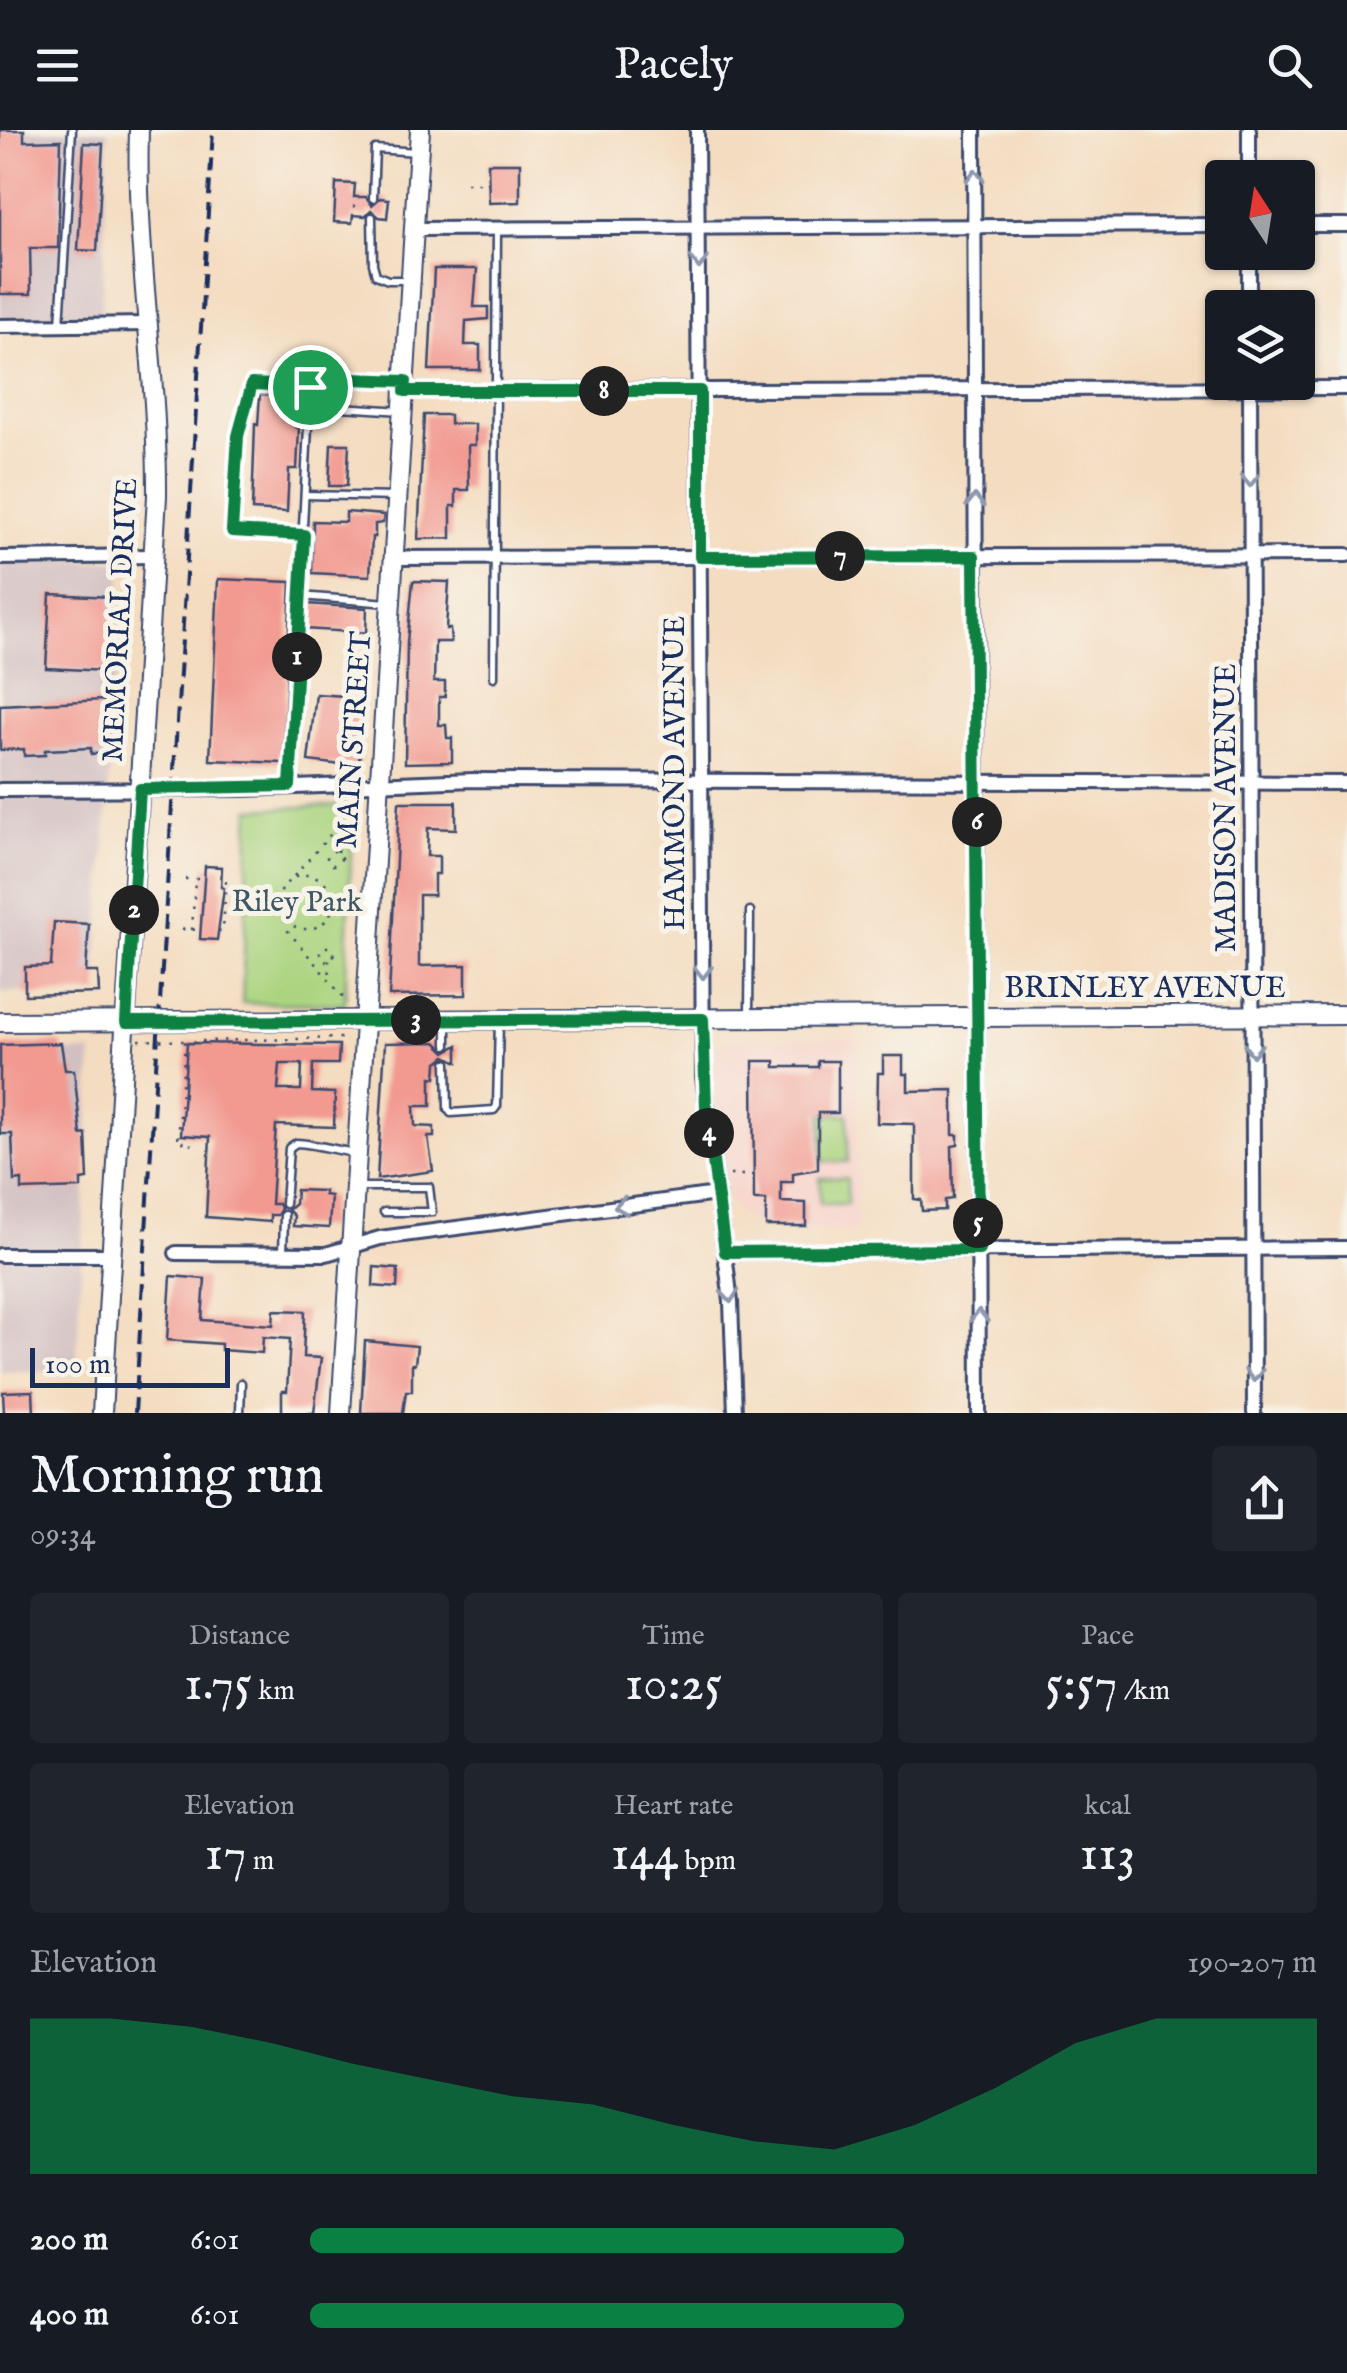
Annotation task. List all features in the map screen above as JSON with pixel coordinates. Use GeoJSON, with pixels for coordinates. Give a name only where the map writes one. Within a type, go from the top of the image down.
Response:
{"type":"FeatureCollection","features":[{"type":"Feature","properties":{"kind":"street","name":"MEMORIAL DRIVE"},"geometry":{"type":"LineString","coordinates":[[102,1413],[126,1022],[148,789],[157,447],[141,231],[139,130]]}},
{"type":"Feature","properties":{"kind":"street","name":"MAIN STREET"},"geometry":{"type":"LineString","coordinates":[[341,1413],[351,1246],[363,1210],[354,1187],[420,130]]}},
{"type":"Feature","properties":{"kind":"street","name":"HAMMOND AVENUE"},"geometry":{"type":"LineString","coordinates":[[698,130],[703,1077],[731,1302],[735,1413]]}},
{"type":"Feature","properties":{"kind":"street"},"geometry":{"type":"LineString","coordinates":[[974,130],[979,1413]]}},
{"type":"Feature","properties":{"kind":"street"},"geometry":{"type":"LineString","coordinates":[[1249,130],[1249,160]]}},
{"type":"Feature","properties":{"kind":"street"},"geometry":{"type":"LineString","coordinates":[[1315,225],[1347,224]]}},
{"type":"Feature","properties":{"kind":"street"},"geometry":{"type":"LineString","coordinates":[[415,229],[1205,225]]}},
{"type":"Feature","properties":{"kind":"street"},"geometry":{"type":"LineString","coordinates":[[0,326],[148,324]]}},
{"type":"Feature","properties":{"kind":"street"},"geometry":{"type":"LineString","coordinates":[[405,386],[496,392],[1205,387]]}},
{"type":"Feature","properties":{"kind":"street"},"geometry":{"type":"LineString","coordinates":[[1315,387],[1347,388]]}},
{"type":"Feature","properties":{"kind":"street","name":"MADISON AVENUE"},"geometry":{"type":"LineString","coordinates":[[1250,400],[1254,1413]]}},
{"type":"Feature","properties":{"kind":"street"},"geometry":{"type":"LineString","coordinates":[[394,558],[1347,554]]}},
{"type":"Feature","properties":{"kind":"street"},"geometry":{"type":"LineString","coordinates":[[0,558],[153,556]]}},
{"type":"Feature","properties":{"kind":"street"},"geometry":{"type":"LineString","coordinates":[[0,790],[474,780],[1347,783]]}},
{"type":"Feature","properties":{"kind":"street","name":"BRINLEY AVENUE"},"geometry":{"type":"LineString","coordinates":[[0,1022],[1347,1015]]}},
{"type":"Feature","properties":{"kind":"street"},"geometry":{"type":"LineString","coordinates":[[176,1254],[326,1254],[380,1238],[718,1194]]}},
{"type":"Feature","properties":{"kind":"street"},"geometry":{"type":"LineString","coordinates":[[725,1252],[1347,1248]]}},
{"type":"Feature","properties":{"kind":"street"},"geometry":{"type":"LineString","coordinates":[[0,1255],[112,1255]]}},
{"type":"Feature","properties":{"kind":"lane"},"geometry":{"type":"LineString","coordinates":[[60,326],[72,130]]}},
{"type":"Feature","properties":{"kind":"lane"},"geometry":{"type":"LineString","coordinates":[[373,198],[376,150],[418,152]]}},
{"type":"Feature","properties":{"kind":"lane"},"geometry":{"type":"LineString","coordinates":[[372,217],[376,275],[388,280],[412,280]]}},
{"type":"Feature","properties":{"kind":"lane"},"geometry":{"type":"LineString","coordinates":[[494,677],[497,228]]}},
{"type":"Feature","properties":{"kind":"lane"},"geometry":{"type":"LineString","coordinates":[[304,535],[232,531],[238,436],[252,384],[310,387],[324,378],[405,386]]}},
{"type":"Feature","properties":{"kind":"lane"},"geometry":{"type":"LineString","coordinates":[[290,786],[310,387]]}},
{"type":"Feature","properties":{"kind":"lane"},"geometry":{"type":"LineString","coordinates":[[309,406],[404,412]]}},
{"type":"Feature","properties":{"kind":"lane"},"geometry":{"type":"LineString","coordinates":[[305,494],[398,498]]}},
{"type":"Feature","properties":{"kind":"lane"},"geometry":{"type":"LineString","coordinates":[[300,596],[391,603]]}},
{"type":"Feature","properties":{"kind":"lane"},"geometry":{"type":"LineString","coordinates":[[749,1018],[750,911]]}},
{"type":"Feature","properties":{"kind":"lane"},"geometry":{"type":"LineString","coordinates":[[446,1020],[447,1045]]}},
{"type":"Feature","properties":{"kind":"lane"},"geometry":{"type":"LineString","coordinates":[[447,1063],[451,1113],[494,1110],[499,1020]]}},
{"type":"Feature","properties":{"kind":"lane"},"geometry":{"type":"LineString","coordinates":[[285,1204],[289,1148],[296,1143],[327,1145],[357,1153]]}},
{"type":"Feature","properties":{"kind":"lane"},"geometry":{"type":"LineString","coordinates":[[354,1187],[429,1186],[432,1212],[384,1212]]}},
{"type":"Feature","properties":{"kind":"lane"},"geometry":{"type":"LineString","coordinates":[[283,1254],[284,1215]]}},
{"type":"Feature","properties":{"kind":"lane"},"geometry":{"type":"LineString","coordinates":[[240,1413],[241,1383]]}},
{"type":"Feature","properties":{"kind":"path"},"geometry":{"type":"LineString","coordinates":[[466,182],[489,183]]}},
{"type":"Feature","properties":{"kind":"path"},"geometry":{"type":"LineString","coordinates":[[348,1003],[288,931],[280,908],[281,893],[290,881],[360,802]]}},
{"type":"Feature","properties":{"kind":"path"},"geometry":{"type":"LineString","coordinates":[[337,852],[342,825]]}},
{"type":"Feature","properties":{"kind":"path"},"geometry":{"type":"LineString","coordinates":[[285,919],[300,929],[318,927],[326,922],[334,905],[323,881],[306,875],[290,881]]}},
{"type":"Feature","properties":{"kind":"path"},"geometry":{"type":"LineString","coordinates":[[185,879],[204,879]]}},
{"type":"Feature","properties":{"kind":"path"},"geometry":{"type":"LineString","coordinates":[[192,930],[194,880]]}},
{"type":"Feature","properties":{"kind":"path"},"geometry":{"type":"LineString","coordinates":[[218,931],[224,932],[226,880],[222,880]]}},
{"type":"Feature","properties":{"kind":"path"},"geometry":{"type":"LineString","coordinates":[[194,904],[200,904]]}},
{"type":"Feature","properties":{"kind":"path"},"geometry":{"type":"LineString","coordinates":[[334,905],[354,906]]}},
{"type":"Feature","properties":{"kind":"path"},"geometry":{"type":"LineString","coordinates":[[246,907],[280,908]]}},
{"type":"Feature","properties":{"kind":"path"},"geometry":{"type":"LineString","coordinates":[[182,929],[201,930]]}},
{"type":"Feature","properties":{"kind":"path"},"geometry":{"type":"LineString","coordinates":[[329,960],[331,982]]}},
{"type":"Feature","properties":{"kind":"path"},"geometry":{"type":"LineString","coordinates":[[138,1040],[344,1040],[346,1033]]}},
{"type":"Feature","properties":{"kind":"path"},"geometry":{"type":"LineString","coordinates":[[184,1041],[178,1142],[191,1142],[191,1146]]}},
{"type":"Feature","properties":{"kind":"path"},"geometry":{"type":"LineString","coordinates":[[797,1059],[797,1067]]}},
{"type":"Feature","properties":{"kind":"path"},"geometry":{"type":"LineString","coordinates":[[724,1173],[754,1175]]}},
{"type":"Feature","properties":{"kind":"shaded area"},"geometry":{"type":"Polygon","coordinates":[[[0,130],[108,130],[101,328],[0,328],[0,130]]]}},
{"type":"Feature","properties":{"kind":"shaded area"},"geometry":{"type":"Polygon","coordinates":[[[122,561],[96,991],[0,992],[0,562],[122,561]]]}},
{"type":"Feature","properties":{"kind":"shaded area"},"geometry":{"type":"Polygon","coordinates":[[[730,1039],[857,1039],[857,1230],[783,1231],[750,1222],[729,1199],[716,1086],[718,1046],[730,1039]]]}},
{"type":"Feature","properties":{"kind":"shaded area"},"geometry":{"type":"Polygon","coordinates":[[[92,1052],[76,1371],[0,1371],[0,1053],[92,1052]]]}},
{"type":"Feature","properties":{"kind":"green space","name":"Riley Park"},"geometry":{"type":"Polygon","coordinates":[[[353,805],[345,1004],[242,1003],[250,809],[353,805]]]}},
{"type":"Feature","properties":{"kind":"green space"},"geometry":{"type":"Polygon","coordinates":[[[848,1114],[848,1162],[823,1162],[822,1115],[848,1114]]]}},
{"type":"Feature","properties":{"kind":"green space"},"geometry":{"type":"Polygon","coordinates":[[[820,1178],[847,1178],[847,1204],[820,1204],[820,1178]]]}},
{"type":"Feature","properties":{"kind":"building"},"geometry":{"type":"Polygon","coordinates":[[[0,130],[24,130],[24,141],[61,140],[58,248],[30,248],[31,294],[0,294],[0,130]]]}},
{"type":"Feature","properties":{"kind":"building"},"geometry":{"type":"Polygon","coordinates":[[[84,143],[103,144],[97,251],[78,250],[84,143]]]}},
{"type":"Feature","properties":{"kind":"building"},"geometry":{"type":"Polygon","coordinates":[[[488,163],[520,163],[520,202],[489,203],[488,163]]]}},
{"type":"Feature","properties":{"kind":"building"},"geometry":{"type":"Polygon","coordinates":[[[336,183],[355,184],[354,197],[366,197],[372,205],[380,198],[389,199],[387,218],[371,210],[365,216],[353,215],[352,223],[334,222],[336,183]]]}},
{"type":"Feature","properties":{"kind":"building"},"geometry":{"type":"Polygon","coordinates":[[[434,269],[477,269],[474,307],[488,307],[488,319],[466,321],[465,345],[480,345],[480,370],[429,370],[434,269]]]}},
{"type":"Feature","properties":{"kind":"building"},"geometry":{"type":"Polygon","coordinates":[[[260,394],[293,396],[292,417],[296,417],[295,427],[299,428],[297,469],[289,469],[287,512],[252,510],[260,394]]]}},
{"type":"Feature","properties":{"kind":"building"},"geometry":{"type":"Polygon","coordinates":[[[424,415],[450,415],[450,424],[475,424],[475,445],[468,445],[469,490],[456,490],[456,506],[451,506],[451,538],[418,539],[424,415]]]}},
{"type":"Feature","properties":{"kind":"building"},"geometry":{"type":"Polygon","coordinates":[[[331,444],[349,444],[347,486],[329,486],[331,444]]]}},
{"type":"Feature","properties":{"kind":"building"},"geometry":{"type":"Polygon","coordinates":[[[346,512],[384,515],[383,523],[375,524],[372,537],[370,576],[312,573],[313,521],[346,522],[346,512]]]}},
{"type":"Feature","properties":{"kind":"building"},"geometry":{"type":"Polygon","coordinates":[[[218,579],[291,582],[283,763],[210,760],[218,579]]]}},
{"type":"Feature","properties":{"kind":"building"},"geometry":{"type":"Polygon","coordinates":[[[413,581],[449,582],[446,629],[450,629],[451,642],[435,642],[434,682],[445,682],[445,697],[439,697],[439,725],[446,725],[447,738],[452,738],[452,762],[405,763],[407,642],[413,581]]]}},
{"type":"Feature","properties":{"kind":"building"},"geometry":{"type":"Polygon","coordinates":[[[50,594],[111,597],[106,671],[46,668],[50,594]]]}},
{"type":"Feature","properties":{"kind":"building"},"geometry":{"type":"Polygon","coordinates":[[[306,604],[367,608],[366,633],[305,629],[306,604]]]}},
{"type":"Feature","properties":{"kind":"building"},"geometry":{"type":"Polygon","coordinates":[[[316,694],[344,696],[344,702],[362,704],[359,767],[308,761],[316,694]]]}},
{"type":"Feature","properties":{"kind":"building"},"geometry":{"type":"Polygon","coordinates":[[[104,700],[105,732],[110,732],[111,753],[91,754],[91,748],[45,750],[45,755],[24,756],[24,749],[0,750],[0,705],[104,700]]]}},
{"type":"Feature","properties":{"kind":"building"},"geometry":{"type":"Polygon","coordinates":[[[399,802],[456,802],[456,829],[428,828],[427,856],[439,856],[439,874],[434,874],[434,895],[419,895],[419,966],[466,965],[466,995],[389,996],[399,802]]]}},
{"type":"Feature","properties":{"kind":"building"},"geometry":{"type":"Polygon","coordinates":[[[205,866],[222,867],[224,888],[217,940],[200,939],[205,866]]]}},
{"type":"Feature","properties":{"kind":"building"},"geometry":{"type":"Polygon","coordinates":[[[54,922],[89,924],[86,972],[98,972],[99,993],[25,995],[25,967],[51,966],[54,922]]]}},
{"type":"Feature","properties":{"kind":"building"},"geometry":{"type":"Polygon","coordinates":[[[436,1042],[446,1052],[458,1045],[458,1062],[446,1056],[437,1063],[436,1078],[431,1077],[431,1106],[414,1106],[415,1126],[434,1127],[434,1137],[428,1137],[433,1171],[377,1179],[385,1043],[436,1042]]]}},
{"type":"Feature","properties":{"kind":"building"},"geometry":{"type":"Polygon","coordinates":[[[61,1043],[65,1070],[74,1070],[81,1135],[86,1134],[88,1179],[81,1180],[81,1188],[22,1190],[22,1180],[14,1181],[12,1134],[0,1134],[0,1045],[61,1043]]]}},
{"type":"Feature","properties":{"kind":"building"},"geometry":{"type":"Polygon","coordinates":[[[187,1043],[339,1045],[338,1064],[313,1064],[312,1092],[335,1093],[334,1127],[276,1125],[271,1204],[278,1204],[281,1209],[277,1215],[270,1215],[270,1222],[206,1217],[210,1137],[181,1135],[187,1043]],[[280,1064],[278,1090],[301,1090],[302,1064],[280,1064]]]}},
{"type":"Feature","properties":{"kind":"building"},"geometry":{"type":"Polygon","coordinates":[[[883,1056],[903,1056],[908,1091],[953,1090],[953,1135],[958,1135],[958,1145],[952,1146],[953,1199],[945,1200],[945,1210],[922,1211],[921,1200],[914,1199],[914,1124],[877,1123],[878,1073],[883,1073],[883,1056]]]}},
{"type":"Feature","properties":{"kind":"building"},"geometry":{"type":"Polygon","coordinates":[[[753,1061],[775,1061],[775,1067],[818,1067],[818,1061],[838,1061],[838,1113],[818,1113],[818,1169],[793,1173],[793,1182],[781,1182],[781,1202],[806,1203],[806,1226],[766,1226],[766,1200],[754,1200],[753,1061]]]}},
{"type":"Feature","properties":{"kind":"building"},"geometry":{"type":"Polygon","coordinates":[[[296,1190],[324,1191],[324,1195],[331,1196],[329,1228],[293,1226],[294,1216],[288,1210],[295,1204],[296,1190]]]}},
{"type":"Feature","properties":{"kind":"building"},"geometry":{"type":"Polygon","coordinates":[[[374,1267],[398,1269],[397,1288],[373,1286],[374,1267]]]}},
{"type":"Feature","properties":{"kind":"building"},"geometry":{"type":"Polygon","coordinates":[[[171,1276],[205,1279],[202,1320],[273,1325],[274,1310],[305,1311],[303,1357],[321,1358],[314,1413],[282,1413],[290,1339],[263,1337],[262,1353],[221,1350],[221,1344],[167,1340],[171,1276]]]}},
{"type":"Feature","properties":{"kind":"building"},"geometry":{"type":"Polygon","coordinates":[[[365,1341],[417,1346],[412,1391],[406,1391],[403,1413],[361,1413],[365,1341]]]}},
{"type":"Feature","properties":{"kind":"building"},"geometry":{"type":"Polygon","coordinates":[[[33,1391],[34,1413],[4,1413],[3,1392],[33,1391]]]}},
{"type":"Feature","properties":{"kind":"railway"},"geometry":{"type":"LineString","coordinates":[[135,1413],[213,130]]}},
{"type":"Feature","properties":{"kind":"route"},"geometry":{"type":"LineString","coordinates":[[324,378],[406,381],[405,391],[700,391],[700,557],[974,556],[979,1250],[725,1252],[703,1077],[703,1019],[126,1022],[140,789],[290,786],[304,535],[232,531],[238,436],[252,384],[310,387],[324,378]]}}]}
